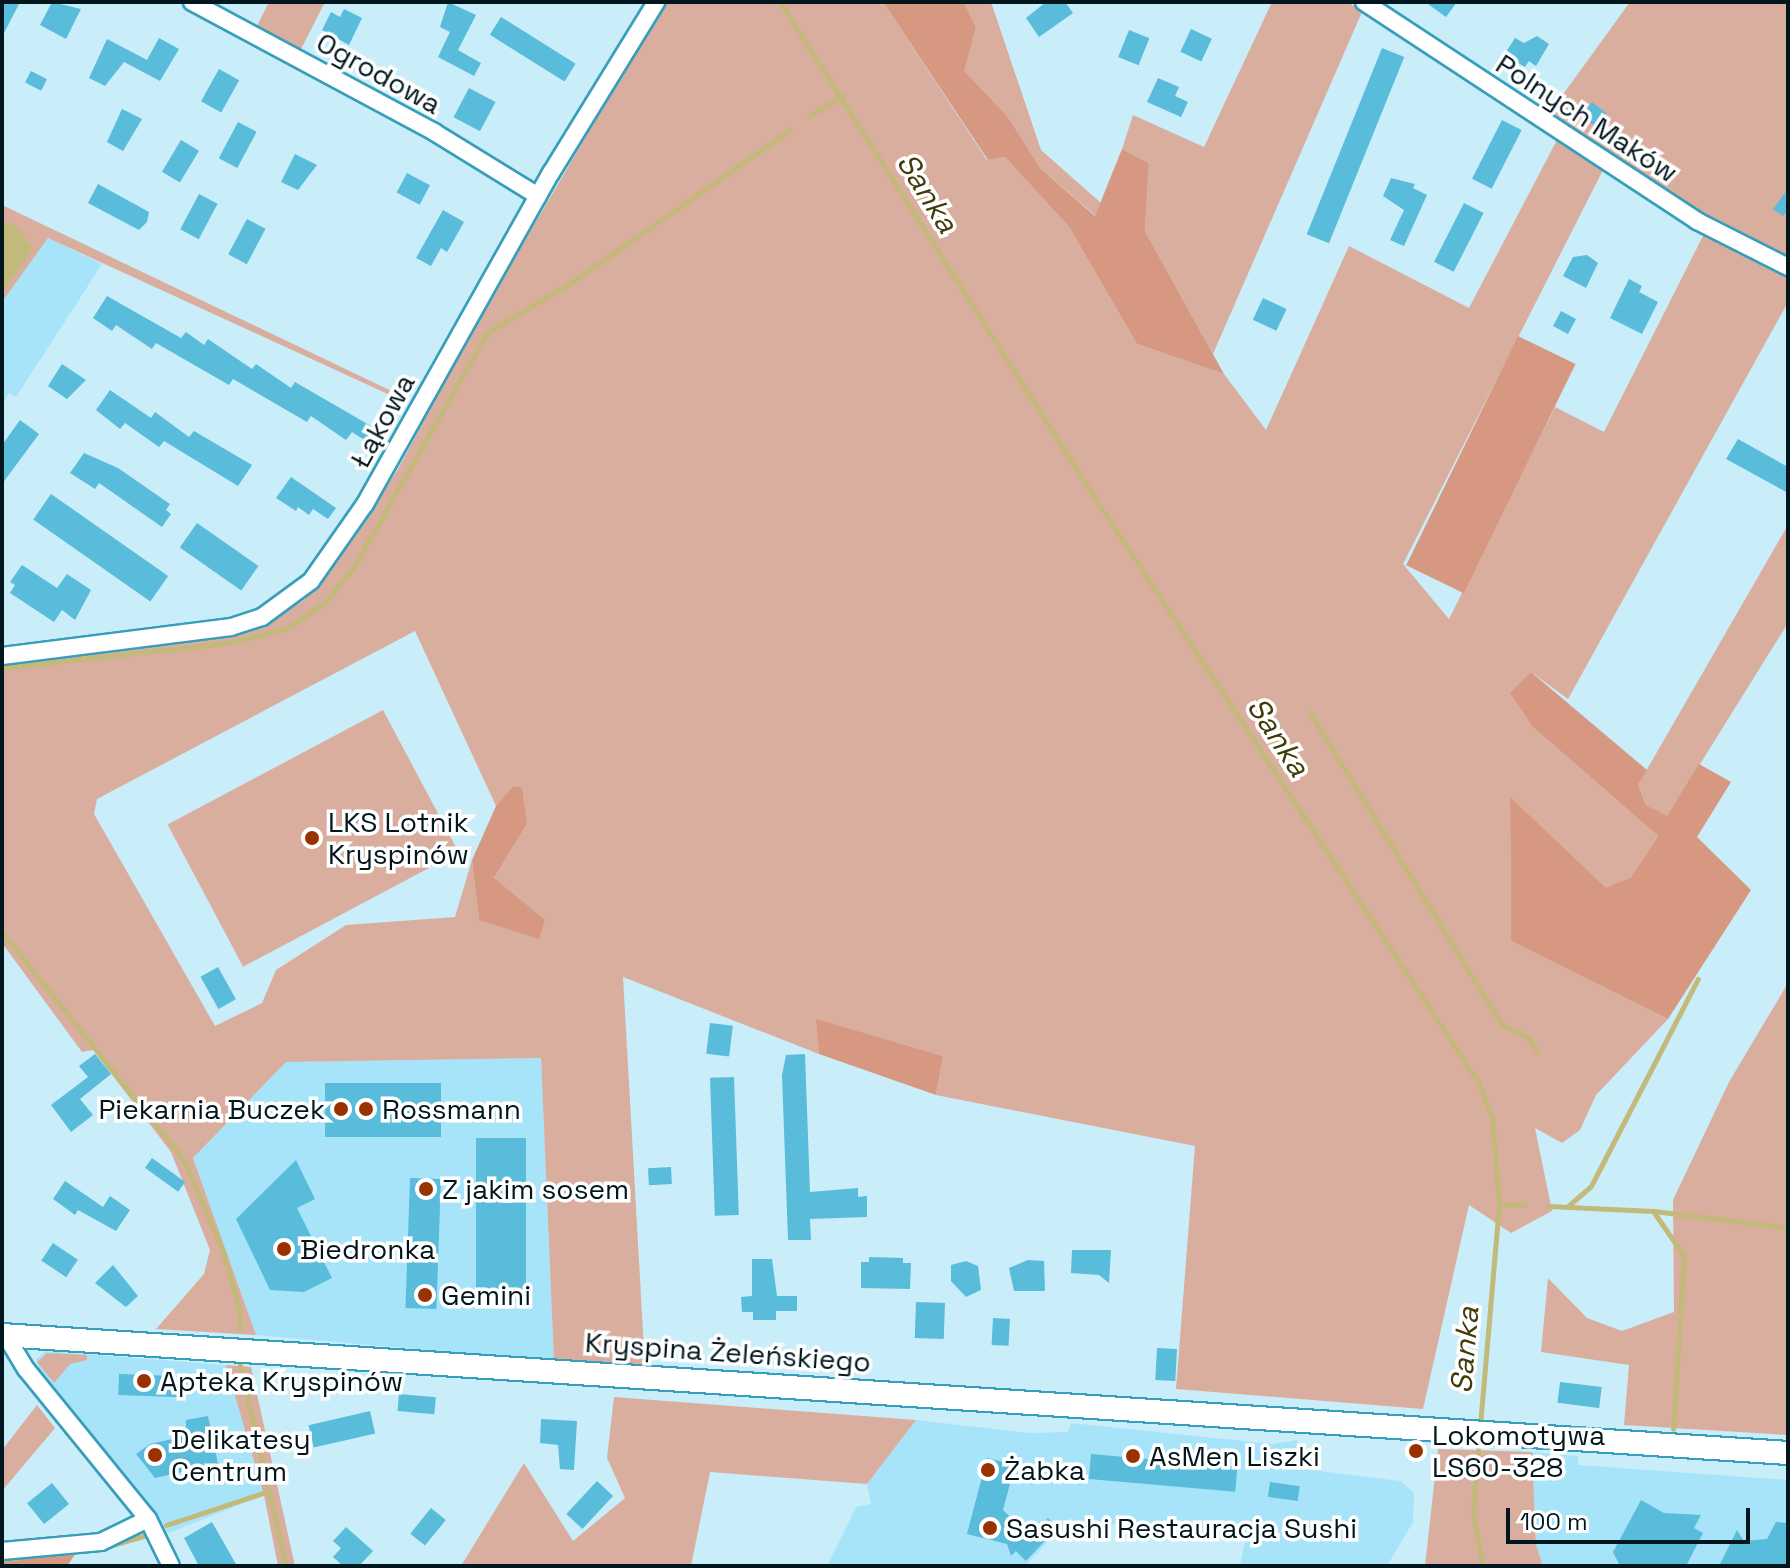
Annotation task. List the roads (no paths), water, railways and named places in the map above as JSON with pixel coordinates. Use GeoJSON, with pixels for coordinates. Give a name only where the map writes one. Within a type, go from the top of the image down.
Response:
{"type":"FeatureCollection","features":[{"type":"Feature","properties":{"kind":"main road","name":"Kryspina Żeleńskiego"},"geometry":{"type":"LineString","coordinates":[[4,1336],[1788,1453]]}},
{"type":"Feature","properties":{"kind":"street","name":"Ogrodowa"},"geometry":{"type":"LineString","coordinates":[[192,2],[434,132],[538,196]]}},
{"type":"Feature","properties":{"kind":"street","name":"Łąkowa"},"geometry":{"type":"LineString","coordinates":[[2,656],[231,627],[285,604],[333,556],[538,196],[656,2]]}},
{"type":"Feature","properties":{"kind":"street","name":"Polnych Maków"},"geometry":{"type":"LineString","coordinates":[[1364,2],[1697,221],[1788,267]]}},
{"type":"Feature","properties":{"kind":"street"},"geometry":{"type":"LineString","coordinates":[[4,1336],[26,1369],[150,1523],[171,1566]]}},
{"type":"Feature","properties":{"kind":"street"},"geometry":{"type":"LineString","coordinates":[[2,1551],[101,1542],[150,1523]]}},
{"type":"Feature","properties":{"kind":"waterway","name":"Sanka"},"geometry":{"type":"LineString","coordinates":[[780,2],[1087,486],[1478,1082],[1492,1117],[1499,1204],[1480,1427]]}},
{"type":"Feature","properties":{"kind":"waterway"},"geometry":{"type":"LineString","coordinates":[[809,116],[842,96]]}},
{"type":"Feature","properties":{"kind":"waterway"},"geometry":{"type":"LineString","coordinates":[[2,668],[226,643],[288,628],[324,603],[354,567],[487,333],[572,282],[790,130]]}},
{"type":"Feature","properties":{"kind":"waterway"},"geometry":{"type":"LineString","coordinates":[[1310,713],[1501,1024],[1528,1037],[1537,1051]]}},
{"type":"Feature","properties":{"kind":"waterway"},"geometry":{"type":"LineString","coordinates":[[2,932],[184,1160],[223,1252],[239,1308],[240,1329]]}},
{"type":"Feature","properties":{"kind":"waterway"},"geometry":{"type":"LineString","coordinates":[[1568,1206],[1591,1186],[1698,979]]}},
{"type":"Feature","properties":{"kind":"waterway"},"geometry":{"type":"LineString","coordinates":[[1499,1204],[1524,1205]]}},
{"type":"Feature","properties":{"kind":"waterway"},"geometry":{"type":"LineString","coordinates":[[1548,1206],[1653,1211],[1684,1256],[1673,1429]]}},
{"type":"Feature","properties":{"kind":"waterway"},"geometry":{"type":"LineString","coordinates":[[1654,1211],[1788,1228]]}},
{"type":"Feature","properties":{"kind":"waterway"},"geometry":{"type":"LineString","coordinates":[[240,1365],[286,1566]]}},
{"type":"Feature","properties":{"kind":"waterway","name":"Sanka"},"geometry":{"type":"LineString","coordinates":[[1479,1437],[1473,1514],[1483,1566]]}},
{"type":"Feature","properties":{"kind":"waterway"},"geometry":{"type":"LineString","coordinates":[[166,1525],[269,1491]]}},
{"type":"Feature","properties":{"kind":"waterway"},"geometry":{"type":"LineString","coordinates":[[102,1548],[147,1535]]}},
{"type":"Feature","properties":{"kind":"waterway"},"geometry":{"type":"LineString","coordinates":[[2,1559],[17,1558]]}},
{"type":"Feature","properties":{"kind":"place","name":"LKS Lotnik Kryspinów"},"geometry":{"type":"Point","coordinates":[312,838]}},
{"type":"Feature","properties":{"kind":"place","name":"Piekarnia Buczek"},"geometry":{"type":"Point","coordinates":[341,1109]}},
{"type":"Feature","properties":{"kind":"place","name":"Rossmann"},"geometry":{"type":"Point","coordinates":[366,1109]}},
{"type":"Feature","properties":{"kind":"place","name":"Z jakim sosem"},"geometry":{"type":"Point","coordinates":[426,1189]}},
{"type":"Feature","properties":{"kind":"place","name":"Biedronka"},"geometry":{"type":"Point","coordinates":[284,1249]}},
{"type":"Feature","properties":{"kind":"place","name":"Gemini"},"geometry":{"type":"Point","coordinates":[425,1295]}},
{"type":"Feature","properties":{"kind":"place","name":"Apteka Kryspinów"},"geometry":{"type":"Point","coordinates":[144,1381]}},
{"type":"Feature","properties":{"kind":"place","name":"Lokomotywa LS60-328"},"geometry":{"type":"Point","coordinates":[1416,1451]}},
{"type":"Feature","properties":{"kind":"place","name":"Delikatesy Centrum"},"geometry":{"type":"Point","coordinates":[155,1455]}},
{"type":"Feature","properties":{"kind":"place","name":"AsMen Liszki"},"geometry":{"type":"Point","coordinates":[1133,1456]}},
{"type":"Feature","properties":{"kind":"place","name":"Żabka"},"geometry":{"type":"Point","coordinates":[988,1470]}},
{"type":"Feature","properties":{"kind":"place","name":"Sasushi Restauracja Sushi"},"geometry":{"type":"Point","coordinates":[990,1528]}}]}
